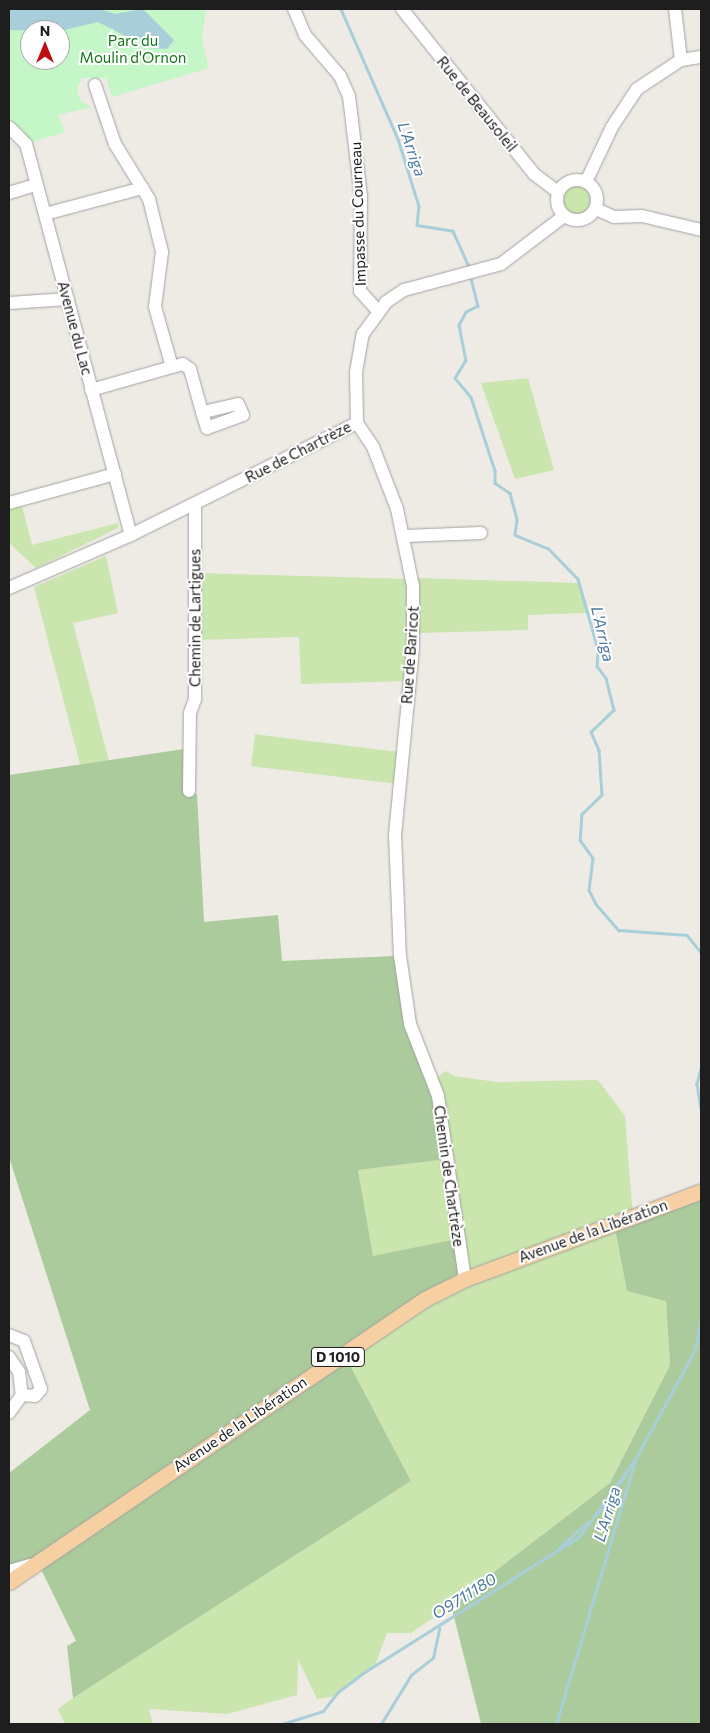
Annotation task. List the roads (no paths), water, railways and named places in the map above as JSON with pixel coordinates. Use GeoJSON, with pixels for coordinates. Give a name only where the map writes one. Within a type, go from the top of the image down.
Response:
{"type":"FeatureCollection","features":[{"type":"Feature","properties":{"kind":"main road","name":"Avenue de la Libération"},"geometry":{"type":"LineString","coordinates":[[9,1582],[397,1317],[465,1279],[700,1191]]}},
{"type":"Feature","properties":{"kind":"street","name":"Impasse du Courneau"},"geometry":{"type":"LineString","coordinates":[[294,9],[305,35],[340,76],[349,96],[361,196],[360,291],[377,310]]}},
{"type":"Feature","properties":{"kind":"street","name":"Rue de Beausoleil"},"geometry":{"type":"LineString","coordinates":[[402,9],[534,174],[558,192]]}},
{"type":"Feature","properties":{"kind":"street"},"geometry":{"type":"LineString","coordinates":[[675,9],[681,60]]}},
{"type":"Feature","properties":{"kind":"street"},"geometry":{"type":"LineString","coordinates":[[586,182],[612,127],[637,89],[681,60],[701,57]]}},
{"type":"Feature","properties":{"kind":"street"},"geometry":{"type":"LineString","coordinates":[[95,84],[115,144],[143,188],[161,243],[155,307],[172,367]]}},
{"type":"Feature","properties":{"kind":"street","name":"Avenue du Lac"},"geometry":{"type":"LineString","coordinates":[[9,127],[26,144],[131,535]]}},
{"type":"Feature","properties":{"kind":"street"},"geometry":{"type":"LineString","coordinates":[[586,182],[569,182],[558,192],[558,206],[564,216],[580,220],[596,209]]}},
{"type":"Feature","properties":{"kind":"street"},"geometry":{"type":"LineString","coordinates":[[586,182],[597,196],[596,209]]}},
{"type":"Feature","properties":{"kind":"street"},"geometry":{"type":"LineString","coordinates":[[9,193],[36,185]]}},
{"type":"Feature","properties":{"kind":"street"},"geometry":{"type":"LineString","coordinates":[[45,214],[143,188]]}},
{"type":"Feature","properties":{"kind":"street"},"geometry":{"type":"LineString","coordinates":[[596,209],[614,217],[642,216],[701,230]]}},
{"type":"Feature","properties":{"kind":"street","name":"Rue de Chartrèze"},"geometry":{"type":"LineString","coordinates":[[9,588],[131,535],[357,423],[358,354],[363,334],[377,310],[404,290],[508,260],[564,216]]}},
{"type":"Feature","properties":{"kind":"street"},"geometry":{"type":"LineString","coordinates":[[9,302],[68,299]]}},
{"type":"Feature","properties":{"kind":"street"},"geometry":{"type":"LineString","coordinates":[[91,390],[182,364],[190,369],[202,412]]}},
{"type":"Feature","properties":{"kind":"street","name":"Rue de Baricot"},"geometry":{"type":"LineString","coordinates":[[357,423],[373,447],[405,536],[415,613],[396,816],[397,898]]}},
{"type":"Feature","properties":{"kind":"street"},"geometry":{"type":"LineString","coordinates":[[9,503],[115,474]]}},
{"type":"Feature","properties":{"kind":"street","name":"Chemin de Lartigues"},"geometry":{"type":"LineString","coordinates":[[189,792],[190,713],[195,699],[195,504]]}},
{"type":"Feature","properties":{"kind":"street"},"geometry":{"type":"LineString","coordinates":[[405,536],[481,534]]}},
{"type":"Feature","properties":{"kind":"street","name":"Chemin de Chartrèze"},"geometry":{"type":"LineString","coordinates":[[397,898],[407,1013],[438,1096],[456,1239],[465,1279]]}},
{"type":"Feature","properties":{"kind":"street"},"geometry":{"type":"LineString","coordinates":[[9,1335],[24,1341],[41,1389],[35,1396],[22,1395]]}},
{"type":"Feature","properties":{"kind":"street"},"geometry":{"type":"LineString","coordinates":[[9,1357],[19,1372],[22,1395],[9,1413]]}},
{"type":"Feature","properties":{"kind":"street"},"geometry":{"type":"LineString","coordinates":[[9,1571],[38,1562]]}},
{"type":"Feature","properties":{"kind":"water"},"geometry":{"type":"Polygon","coordinates":[[[9,9],[100,9],[115,14],[143,9],[174,40],[167,49],[149,48],[98,22],[70,29],[70,20],[20,20],[20,30],[9,30],[9,9]]]}},
{"type":"Feature","properties":{"kind":"waterway","name":"L'Arriga"},"geometry":{"type":"LineString","coordinates":[[341,9],[398,139],[419,206],[417,225],[453,231],[470,269]]}},
{"type":"Feature","properties":{"kind":"waterway","name":"L'Arriga"},"geometry":{"type":"LineString","coordinates":[[471,278],[478,306],[466,312],[459,325],[466,360],[455,378],[471,397],[495,471],[495,483],[510,493],[517,520],[515,535],[548,548],[578,579],[598,649],[597,666],[606,678],[614,710],[591,732],[599,750],[602,795],[582,814],[580,840],[593,858],[589,890],[596,904],[619,930],[687,935],[701,952]]}},
{"type":"Feature","properties":{"kind":"waterway","name":"L'Arriga"},"geometry":{"type":"LineString","coordinates":[[701,1069],[697,1084],[701,1109]]}},
{"type":"Feature","properties":{"kind":"waterway","name":"L'Arriga"},"geometry":{"type":"LineString","coordinates":[[556,1724],[636,1458],[695,1350],[701,1319]]}},
{"type":"Feature","properties":{"kind":"waterway","name":"O9711180"},"geometry":{"type":"LineString","coordinates":[[282,1724],[323,1711],[338,1692],[363,1673],[579,1537],[636,1458]]}},
{"type":"Feature","properties":{"kind":"waterway","name":"O9711180"},"geometry":{"type":"LineString","coordinates":[[597,1514],[626,1474]]}},
{"type":"Feature","properties":{"kind":"waterway"},"geometry":{"type":"LineString","coordinates":[[558,1549],[587,1523]]}},
{"type":"Feature","properties":{"kind":"waterway"},"geometry":{"type":"LineString","coordinates":[[381,1724],[411,1675],[433,1658],[439,1629]]}},
{"type":"Feature","properties":{"kind":"park label","name":"Parc du Moulin d'Ornon"},"geometry":{"type":"Point","coordinates":[133,48]}}]}
